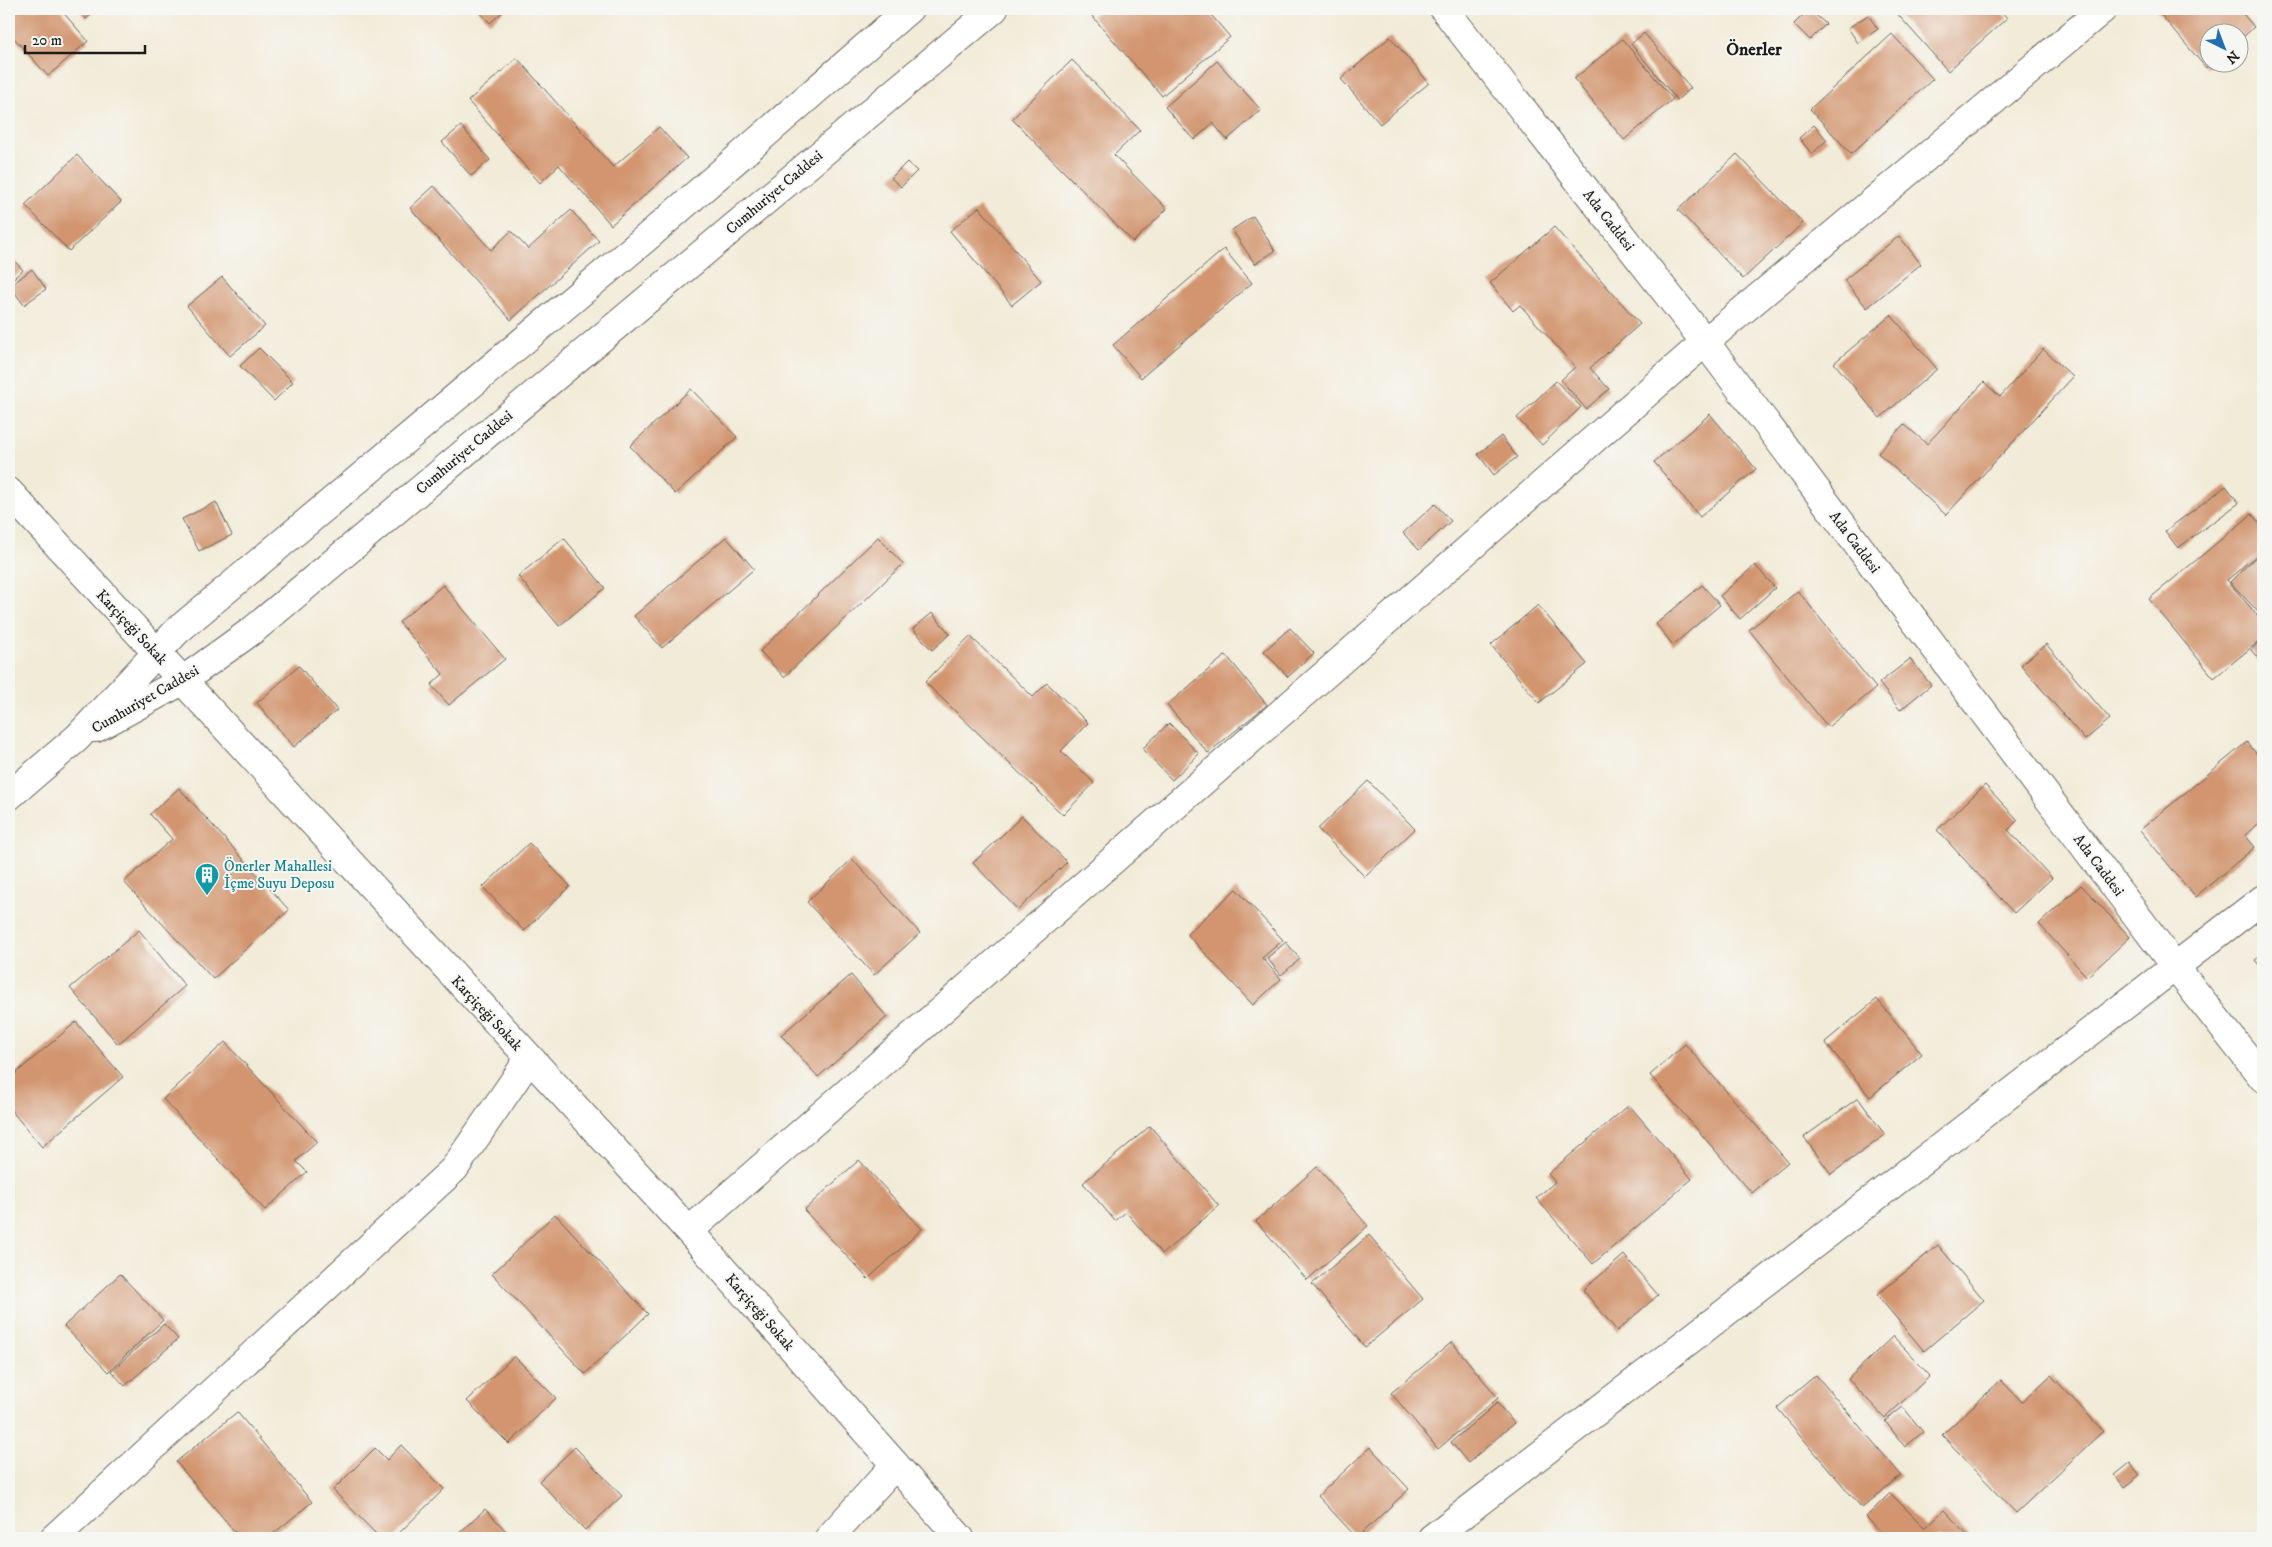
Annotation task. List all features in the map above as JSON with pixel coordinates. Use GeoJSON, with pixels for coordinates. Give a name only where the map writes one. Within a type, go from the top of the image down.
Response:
{"type":"FeatureCollection","features":[{"type":"Feature","properties":{"kind":"street","name":"Cumhuriyet Caddesi"},"geometry":{"type":"LineString","coordinates":[[77,738],[156,652],[185,624],[646,238],[909,9]]}},
{"type":"Feature","properties":{"kind":"street","name":"Cumhuriyet Caddesi"},"geometry":{"type":"LineString","coordinates":[[77,738],[182,681],[253,630],[994,9]]}},
{"type":"Feature","properties":{"kind":"street","name":"Ada Caddesi"},"geometry":{"type":"LineString","coordinates":[[1444,9],[1705,342],[2176,968],[2263,1078]]}},
{"type":"Feature","properties":{"kind":"street"},"geometry":{"type":"LineString","coordinates":[[689,1231],[1705,342],[2103,9]]}},
{"type":"Feature","properties":{"kind":"street","name":"Karçiçeği Sokak"},"geometry":{"type":"LineString","coordinates":[[9,492],[689,1231],[960,1538]]}},
{"type":"Feature","properties":{"kind":"street"},"geometry":{"type":"LineString","coordinates":[[9,796],[77,738]]}},
{"type":"Feature","properties":{"kind":"street"},"geometry":{"type":"LineString","coordinates":[[1432,1538],[2176,968],[2263,899]]}},
{"type":"Feature","properties":{"kind":"street"},"geometry":{"type":"LineString","coordinates":[[54,1538],[454,1169],[529,1059]]}},
{"type":"Feature","properties":{"kind":"street"},"geometry":{"type":"LineString","coordinates":[[829,1538],[895,1464]]}},
{"type":"Feature","properties":{"kind":"building"},"geometry":{"type":"Polygon","coordinates":[[[9,9],[60,9],[88,41],[48,76],[14,38],[9,43],[9,9]]]}},
{"type":"Feature","properties":{"kind":"building"},"geometry":{"type":"Polygon","coordinates":[[[78,9],[98,9],[86,19],[78,9]]]}},
{"type":"Feature","properties":{"kind":"building"},"geometry":{"type":"Polygon","coordinates":[[[477,9],[506,9],[490,23],[477,9]]]}},
{"type":"Feature","properties":{"kind":"building"},"geometry":{"type":"Polygon","coordinates":[[[1099,9],[1206,9],[1230,37],[1162,96],[1092,16],[1099,9]]]}},
{"type":"Feature","properties":{"kind":"building"},"geometry":{"type":"Polygon","coordinates":[[[1809,9],[1826,24],[1810,40],[1794,24],[1809,9]]]}},
{"type":"Feature","properties":{"kind":"building"},"geometry":{"type":"Polygon","coordinates":[[[1893,9],[1999,9],[2007,18],[1948,71],[1893,9]]]}},
{"type":"Feature","properties":{"kind":"building"},"geometry":{"type":"Polygon","coordinates":[[[2156,9],[2239,9],[2250,22],[2200,22],[2200,61],[2156,9]]]}},
{"type":"Feature","properties":{"kind":"building"},"geometry":{"type":"Polygon","coordinates":[[[1868,15],[1878,29],[1858,43],[1848,28],[1868,15]]]}},
{"type":"Feature","properties":{"kind":"building"},"geometry":{"type":"Polygon","coordinates":[[[2250,22],[2254,27],[2250,31],[2250,22]]]}},
{"type":"Feature","properties":{"kind":"building"},"geometry":{"type":"Polygon","coordinates":[[[1644,33],[1691,88],[1677,100],[1631,44],[1644,33]]]}},
{"type":"Feature","properties":{"kind":"building"},"geometry":{"type":"Polygon","coordinates":[[[1892,34],[1933,79],[1851,154],[1810,109],[1892,34]]]}},
{"type":"Feature","properties":{"kind":"building"},"geometry":{"type":"Polygon","coordinates":[[[1390,37],[1429,83],[1380,124],[1341,79],[1390,37]]]}},
{"type":"Feature","properties":{"kind":"building"},"geometry":{"type":"Polygon","coordinates":[[[1622,39],[1673,99],[1624,140],[1574,79],[1622,39]]]}},
{"type":"Feature","properties":{"kind":"building"},"geometry":{"type":"Polygon","coordinates":[[[517,58],[613,167],[659,127],[687,158],[611,225],[559,165],[540,183],[468,101],[517,58]]]}},
{"type":"Feature","properties":{"kind":"building"},"geometry":{"type":"Polygon","coordinates":[[[1072,60],[1140,130],[1114,155],[1167,209],[1133,242],[1012,119],[1072,60]]]}},
{"type":"Feature","properties":{"kind":"building"},"geometry":{"type":"Polygon","coordinates":[[[1217,61],[1261,110],[1227,140],[1213,123],[1194,140],[1165,107],[1217,61]]]}},
{"type":"Feature","properties":{"kind":"building"},"geometry":{"type":"Polygon","coordinates":[[[1814,125],[1827,140],[1812,154],[1799,138],[1814,125]]]}},
{"type":"Feature","properties":{"kind":"building"},"geometry":{"type":"Polygon","coordinates":[[[461,126],[490,160],[471,176],[442,142],[461,126]]]}},
{"type":"Feature","properties":{"kind":"building"},"geometry":{"type":"Polygon","coordinates":[[[1737,154],[1803,223],[1743,279],[1678,210],[1737,154]]]}},
{"type":"Feature","properties":{"kind":"building"},"geometry":{"type":"Polygon","coordinates":[[[77,155],[121,202],[69,251],[25,205],[77,155]]]}},
{"type":"Feature","properties":{"kind":"building"},"geometry":{"type":"Polygon","coordinates":[[[907,162],[917,171],[901,187],[891,178],[907,162]]]}},
{"type":"Feature","properties":{"kind":"building"},"geometry":{"type":"Polygon","coordinates":[[[434,186],[491,250],[511,231],[528,249],[571,210],[599,241],[511,320],[410,208],[434,186]]]}},
{"type":"Feature","properties":{"kind":"building"},"geometry":{"type":"Polygon","coordinates":[[[979,207],[1041,281],[1012,305],[950,231],[979,207]]]}},
{"type":"Feature","properties":{"kind":"building"},"geometry":{"type":"Polygon","coordinates":[[[1253,216],[1275,251],[1255,264],[1232,230],[1253,216]]]}},
{"type":"Feature","properties":{"kind":"building"},"geometry":{"type":"Polygon","coordinates":[[[1554,227],[1640,324],[1590,368],[1609,389],[1586,409],[1561,380],[1575,367],[1520,305],[1513,311],[1490,283],[1554,227]]]}},
{"type":"Feature","properties":{"kind":"building"},"geometry":{"type":"Polygon","coordinates":[[[1899,236],[1921,264],[1867,308],[1844,280],[1899,236]]]}},
{"type":"Feature","properties":{"kind":"building"},"geometry":{"type":"Polygon","coordinates":[[[1224,249],[1252,283],[1141,378],[1113,345],[1224,249]]]}},
{"type":"Feature","properties":{"kind":"building"},"geometry":{"type":"Polygon","coordinates":[[[9,255],[23,270],[9,282],[9,255]]]}},
{"type":"Feature","properties":{"kind":"building"},"geometry":{"type":"Polygon","coordinates":[[[32,269],[46,289],[24,305],[10,286],[32,269]]]}},
{"type":"Feature","properties":{"kind":"building"},"geometry":{"type":"Polygon","coordinates":[[[222,277],[265,326],[230,356],[187,306],[222,277]]]}},
{"type":"Feature","properties":{"kind":"building"},"geometry":{"type":"Polygon","coordinates":[[[1891,315],[1937,369],[1880,418],[1834,363],[1891,315]]]}},
{"type":"Feature","properties":{"kind":"building"},"geometry":{"type":"Polygon","coordinates":[[[259,348],[293,382],[274,401],[240,366],[259,348]]]}},
{"type":"Feature","properties":{"kind":"building"},"geometry":{"type":"Polygon","coordinates":[[[2043,349],[2073,377],[1946,515],[1878,453],[1904,424],[1927,444],[1984,382],[2000,397],[2043,349]]]}},
{"type":"Feature","properties":{"kind":"building"},"geometry":{"type":"Polygon","coordinates":[[[1556,381],[1581,407],[1542,445],[1517,418],[1556,381]]]}},
{"type":"Feature","properties":{"kind":"building"},"geometry":{"type":"Polygon","coordinates":[[[691,389],[737,437],[675,494],[630,446],[691,389]]]}},
{"type":"Feature","properties":{"kind":"building"},"geometry":{"type":"Polygon","coordinates":[[[1710,414],[1756,469],[1700,517],[1654,462],[1710,414]]]}},
{"type":"Feature","properties":{"kind":"building"},"geometry":{"type":"Polygon","coordinates":[[[1501,436],[1517,457],[1494,475],[1478,454],[1501,436]]]}},
{"type":"Feature","properties":{"kind":"building"},"geometry":{"type":"Polygon","coordinates":[[[2226,486],[2239,503],[2178,548],[2165,531],[2226,486]]]}},
{"type":"Feature","properties":{"kind":"building"},"geometry":{"type":"Polygon","coordinates":[[[216,502],[232,535],[199,551],[182,519],[216,502]]]}},
{"type":"Feature","properties":{"kind":"building"},"geometry":{"type":"Polygon","coordinates":[[[1435,504],[1451,521],[1419,550],[1403,533],[1435,504]]]}},
{"type":"Feature","properties":{"kind":"building"},"geometry":{"type":"Polygon","coordinates":[[[2252,514],[2263,528],[2263,550],[2227,580],[2263,622],[2263,638],[2214,678],[2149,599],[2252,514]]]}},
{"type":"Feature","properties":{"kind":"building"},"geometry":{"type":"Polygon","coordinates":[[[726,537],[754,569],[662,648],[634,616],[726,537]]]}},
{"type":"Feature","properties":{"kind":"building"},"geometry":{"type":"Polygon","coordinates":[[[878,537],[903,564],[784,677],[760,651],[878,537]]]}},
{"type":"Feature","properties":{"kind":"building"},"geometry":{"type":"Polygon","coordinates":[[[564,538],[605,588],[559,626],[518,576],[564,538]]]}},
{"type":"Feature","properties":{"kind":"building"},"geometry":{"type":"Polygon","coordinates":[[[2263,550],[2263,617],[2230,582],[2263,550]]]}},
{"type":"Feature","properties":{"kind":"building"},"geometry":{"type":"Polygon","coordinates":[[[1755,565],[1775,588],[1740,619],[1720,596],[1755,565]]]}},
{"type":"Feature","properties":{"kind":"building"},"geometry":{"type":"Polygon","coordinates":[[[443,585],[505,659],[449,705],[431,685],[443,674],[399,622],[443,585]]]}},
{"type":"Feature","properties":{"kind":"building"},"geometry":{"type":"Polygon","coordinates":[[[1702,585],[1720,605],[1673,645],[1656,624],[1702,585]]]}},
{"type":"Feature","properties":{"kind":"building"},"geometry":{"type":"Polygon","coordinates":[[[1798,591],[1876,688],[1828,727],[1749,630],[1798,591]]]}},
{"type":"Feature","properties":{"kind":"building"},"geometry":{"type":"Polygon","coordinates":[[[1538,605],[1587,664],[1539,703],[1491,645],[1538,605]]]}},
{"type":"Feature","properties":{"kind":"building"},"geometry":{"type":"Polygon","coordinates":[[[932,613],[950,634],[932,650],[913,629],[932,613]]]}},
{"type":"Feature","properties":{"kind":"building"},"geometry":{"type":"Polygon","coordinates":[[[1290,628],[1314,653],[1288,677],[1264,651],[1290,628]]]}},
{"type":"Feature","properties":{"kind":"building"},"geometry":{"type":"Polygon","coordinates":[[[970,636],[1033,697],[1047,683],[1088,723],[1061,751],[1094,783],[1063,815],[925,682],[970,636]]]}},
{"type":"Feature","properties":{"kind":"building"},"geometry":{"type":"Polygon","coordinates":[[[2263,639],[2263,664],[2251,650],[2263,639]]]}},
{"type":"Feature","properties":{"kind":"building"},"geometry":{"type":"Polygon","coordinates":[[[2046,644],[2110,719],[2085,740],[2021,665],[2046,644]]]}},
{"type":"Feature","properties":{"kind":"building"},"geometry":{"type":"Polygon","coordinates":[[[1226,655],[1267,705],[1208,753],[1167,705],[1226,655]]]}},
{"type":"Feature","properties":{"kind":"building"},"geometry":{"type":"Polygon","coordinates":[[[1910,659],[1931,685],[1900,710],[1879,683],[1910,659]]]}},
{"type":"Feature","properties":{"kind":"building"},"geometry":{"type":"Polygon","coordinates":[[[299,666],[337,710],[294,747],[257,703],[299,666]]]}},
{"type":"Feature","properties":{"kind":"building"},"geometry":{"type":"Polygon","coordinates":[[[1169,723],[1199,754],[1172,780],[1142,749],[1169,723]]]}},
{"type":"Feature","properties":{"kind":"building"},"geometry":{"type":"Polygon","coordinates":[[[2247,742],[2263,762],[2263,820],[2245,835],[2255,847],[2195,897],[2140,830],[2247,742]]]}},
{"type":"Feature","properties":{"kind":"building"},"geometry":{"type":"Polygon","coordinates":[[[1368,781],[1415,829],[1365,877],[1318,829],[1368,781]]]}},
{"type":"Feature","properties":{"kind":"building"},"geometry":{"type":"Polygon","coordinates":[[[1985,785],[2018,820],[2008,830],[2052,878],[2014,913],[1937,830],[1985,785]]]}},
{"type":"Feature","properties":{"kind":"building","name":"Önerler Mahallesi İçme Suyu Deposu"},"geometry":{"type":"Polygon","coordinates":[[[179,788],[289,910],[213,979],[124,882],[172,839],[150,814],[179,788]]]}},
{"type":"Feature","properties":{"kind":"building"},"geometry":{"type":"Polygon","coordinates":[[[1022,816],[1067,862],[1018,910],[973,863],[1022,816]]]}},
{"type":"Feature","properties":{"kind":"building"},"geometry":{"type":"Polygon","coordinates":[[[529,843],[570,886],[524,931],[483,887],[529,843]]]}},
{"type":"Feature","properties":{"kind":"building"},"geometry":{"type":"Polygon","coordinates":[[[852,859],[920,933],[874,975],[807,902],[852,859]]]}},
{"type":"Feature","properties":{"kind":"building"},"geometry":{"type":"Polygon","coordinates":[[[2081,885],[2130,937],[2087,977],[2039,924],[2081,885]]]}},
{"type":"Feature","properties":{"kind":"building"},"geometry":{"type":"Polygon","coordinates":[[[1236,889],[1283,940],[1262,958],[1281,979],[1253,1005],[1187,934],[1236,889]]]}},
{"type":"Feature","properties":{"kind":"building"},"geometry":{"type":"Polygon","coordinates":[[[139,930],[185,986],[118,1044],[70,988],[139,930]]]}},
{"type":"Feature","properties":{"kind":"building"},"geometry":{"type":"Polygon","coordinates":[[[1286,942],[1300,959],[1281,975],[1267,958],[1286,942]]]}},
{"type":"Feature","properties":{"kind":"building"},"geometry":{"type":"Polygon","coordinates":[[[2263,953],[2263,970],[2255,960],[2263,953]]]}},
{"type":"Feature","properties":{"kind":"building"},"geometry":{"type":"Polygon","coordinates":[[[851,975],[887,1017],[818,1077],[781,1035],[851,975]]]}},
{"type":"Feature","properties":{"kind":"building"},"geometry":{"type":"Polygon","coordinates":[[[1877,999],[1922,1054],[1870,1097],[1825,1042],[1877,999]]]}},
{"type":"Feature","properties":{"kind":"building"},"geometry":{"type":"Polygon","coordinates":[[[76,1022],[123,1077],[42,1147],[9,1108],[9,1079],[76,1022]]]}},
{"type":"Feature","properties":{"kind":"building"},"geometry":{"type":"Polygon","coordinates":[[[225,1042],[317,1142],[296,1161],[307,1172],[265,1210],[163,1099],[225,1042]]]}},
{"type":"Feature","properties":{"kind":"building"},"geometry":{"type":"Polygon","coordinates":[[[1685,1044],[1788,1162],[1752,1193],[1650,1075],[1685,1044]]]}},
{"type":"Feature","properties":{"kind":"building"},"geometry":{"type":"Polygon","coordinates":[[[1858,1098],[1885,1135],[1831,1174],[1804,1137],[1858,1098]]]}},
{"type":"Feature","properties":{"kind":"building"},"geometry":{"type":"Polygon","coordinates":[[[1629,1105],[1692,1179],[1593,1264],[1536,1198],[1555,1182],[1548,1174],[1629,1105]]]}},
{"type":"Feature","properties":{"kind":"building"},"geometry":{"type":"Polygon","coordinates":[[[1150,1126],[1219,1206],[1162,1254],[1126,1212],[1115,1221],[1083,1183],[1150,1126]]]}},
{"type":"Feature","properties":{"kind":"building"},"geometry":{"type":"Polygon","coordinates":[[[859,1160],[922,1229],[868,1279],[804,1210],[859,1160]]]}},
{"type":"Feature","properties":{"kind":"building"},"geometry":{"type":"Polygon","coordinates":[[[1317,1167],[1368,1226],[1307,1280],[1256,1221],[1317,1167]]]}},
{"type":"Feature","properties":{"kind":"building"},"geometry":{"type":"Polygon","coordinates":[[[555,1214],[648,1314],[585,1374],[492,1274],[555,1214]]]}},
{"type":"Feature","properties":{"kind":"building"},"geometry":{"type":"Polygon","coordinates":[[[1369,1235],[1423,1299],[1365,1347],[1312,1284],[1369,1235]]]}},
{"type":"Feature","properties":{"kind":"building"},"geometry":{"type":"Polygon","coordinates":[[[1938,1245],[1984,1300],[1924,1351],[1877,1295],[1938,1245]]]}},
{"type":"Feature","properties":{"kind":"building"},"geometry":{"type":"Polygon","coordinates":[[[1624,1255],[1658,1295],[1617,1331],[1583,1290],[1624,1255]]]}},
{"type":"Feature","properties":{"kind":"building"},"geometry":{"type":"Polygon","coordinates":[[[120,1274],[163,1320],[108,1372],[64,1326],[120,1274]]]}},
{"type":"Feature","properties":{"kind":"building"},"geometry":{"type":"Polygon","coordinates":[[[164,1324],[178,1339],[125,1386],[111,1371],[164,1324]]]}},
{"type":"Feature","properties":{"kind":"building"},"geometry":{"type":"Polygon","coordinates":[[[1893,1336],[1930,1376],[1885,1418],[1848,1379],[1893,1336]]]}},
{"type":"Feature","properties":{"kind":"building"},"geometry":{"type":"Polygon","coordinates":[[[1452,1342],[1498,1398],[1438,1449],[1391,1393],[1452,1342]]]}},
{"type":"Feature","properties":{"kind":"building"},"geometry":{"type":"Polygon","coordinates":[[[514,1356],[556,1398],[509,1444],[467,1401],[514,1356]]]}},
{"type":"Feature","properties":{"kind":"building"},"geometry":{"type":"Polygon","coordinates":[[[1816,1375],[1901,1475],[1862,1508],[1777,1408],[1816,1375]]]}},
{"type":"Feature","properties":{"kind":"building"},"geometry":{"type":"Polygon","coordinates":[[[2051,1375],[2103,1431],[2016,1513],[1942,1435],[2001,1380],[2022,1402],[2051,1375]]]}},
{"type":"Feature","properties":{"kind":"building"},"geometry":{"type":"Polygon","coordinates":[[[1497,1403],[1514,1423],[1468,1463],[1451,1442],[1497,1403]]]}},
{"type":"Feature","properties":{"kind":"building"},"geometry":{"type":"Polygon","coordinates":[[[1903,1407],[1923,1432],[1905,1447],[1885,1421],[1903,1407]]]}},
{"type":"Feature","properties":{"kind":"building"},"geometry":{"type":"Polygon","coordinates":[[[237,1412],[312,1502],[268,1538],[240,1538],[176,1462],[237,1412]]]}},
{"type":"Feature","properties":{"kind":"building"},"geometry":{"type":"Polygon","coordinates":[[[401,1445],[444,1489],[394,1538],[380,1538],[333,1490],[375,1448],[387,1460],[401,1445]]]}},
{"type":"Feature","properties":{"kind":"building"},"geometry":{"type":"Polygon","coordinates":[[[575,1447],[622,1496],[585,1530],[539,1481],[575,1447]]]}},
{"type":"Feature","properties":{"kind":"building"},"geometry":{"type":"Polygon","coordinates":[[[1370,1447],[1409,1489],[1357,1538],[1318,1496],[1370,1447]]]}},
{"type":"Feature","properties":{"kind":"building"},"geometry":{"type":"Polygon","coordinates":[[[2130,1463],[2140,1475],[2124,1487],[2115,1475],[2130,1463]]]}},
{"type":"Feature","properties":{"kind":"building"},"geometry":{"type":"Polygon","coordinates":[[[1890,1493],[1925,1528],[1944,1510],[1970,1538],[1886,1538],[1866,1517],[1890,1493]]]}},
{"type":"Feature","properties":{"kind":"building"},"geometry":{"type":"Polygon","coordinates":[[[485,1509],[513,1538],[454,1538],[485,1509]]]}},
{"type":"Feature","properties":{"kind":"place","name":"Önerler Mahallesi İçme Suyu Deposu"},"geometry":{"type":"Point","coordinates":[207,896]}},
{"type":"Feature","properties":{"kind":"district","name":"Önerler"},"geometry":{"type":"Point","coordinates":[1754,49]}}]}
